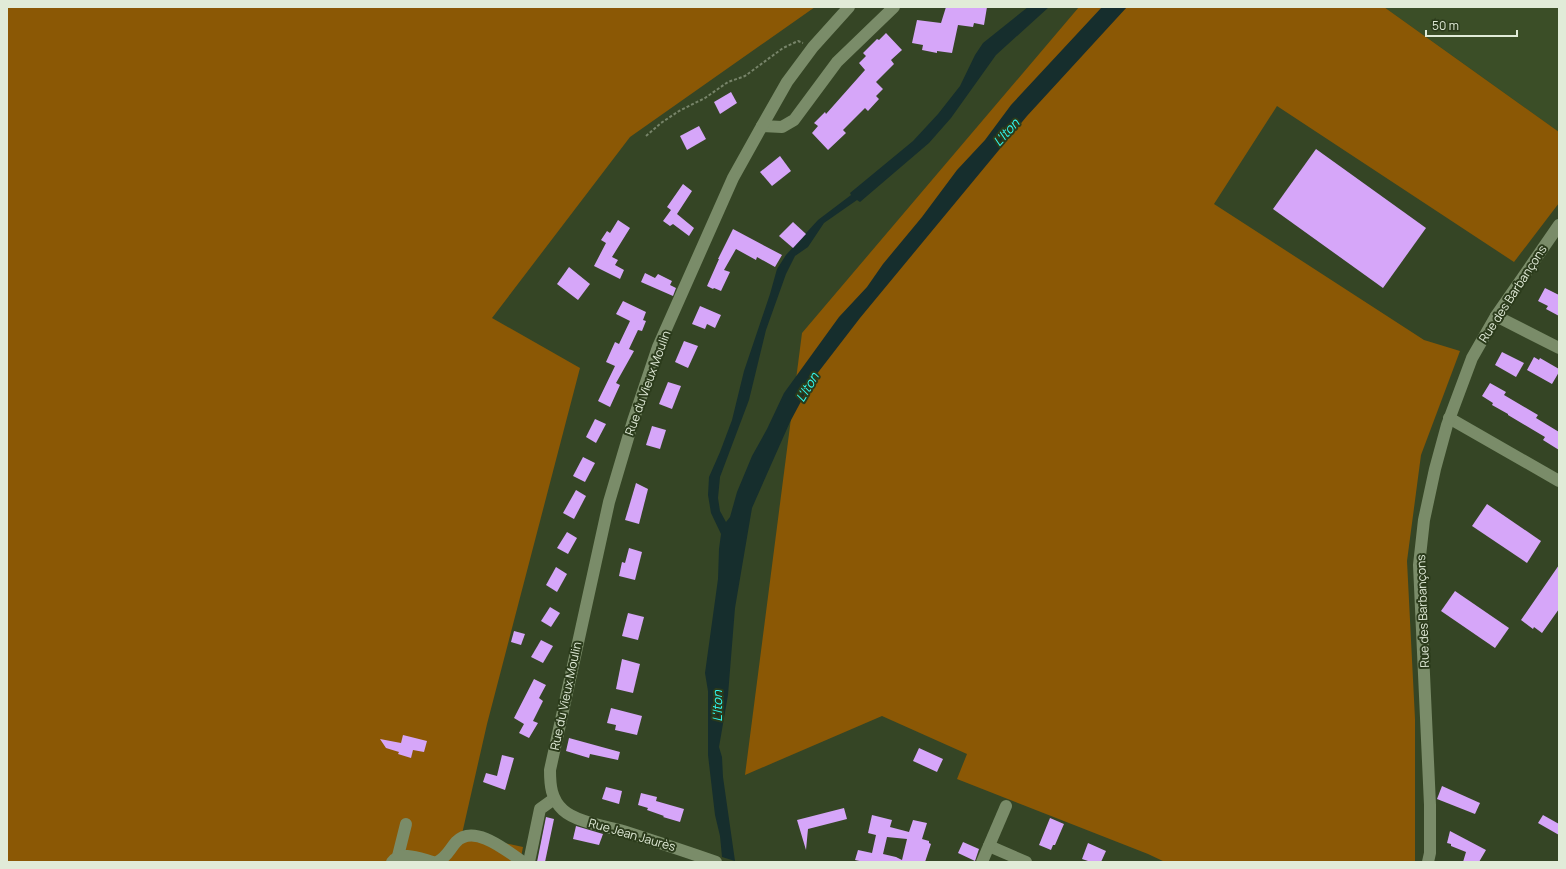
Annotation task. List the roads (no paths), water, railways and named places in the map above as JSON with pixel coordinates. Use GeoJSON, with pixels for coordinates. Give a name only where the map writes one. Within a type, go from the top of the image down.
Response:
{"type":"FeatureCollection","features":[{"type":"Feature","properties":{"kind":"street","name":"Rue du Vieux Moulin"},"geometry":{"type":"LineString","coordinates":[[554,799],[550,786],[550,770],[609,502],[633,421],[658,347],[733,178],[762,126],[787,82],[813,47],[849,7]]}},
{"type":"Feature","properties":{"kind":"street"},"geometry":{"type":"LineString","coordinates":[[762,126],[782,127],[794,120],[837,62],[894,7]]}},
{"type":"Feature","properties":{"kind":"street","name":"Rue des Barbançons"},"geometry":{"type":"LineString","coordinates":[[1428,862],[1430,853],[1430,805],[1419,565],[1424,520],[1435,469],[1449,418],[1472,358],[1496,316],[1559,225]]}},
{"type":"Feature","properties":{"kind":"street"},"geometry":{"type":"LineString","coordinates":[[1496,316],[1559,348]]}},
{"type":"Feature","properties":{"kind":"street"},"geometry":{"type":"LineString","coordinates":[[1449,418],[1559,481]]}},
{"type":"Feature","properties":{"kind":"street"},"geometry":{"type":"LineString","coordinates":[[529,862],[540,809],[554,799]]}},
{"type":"Feature","properties":{"kind":"street","name":"Rue Jean Jaurès"},"geometry":{"type":"LineString","coordinates":[[554,799],[563,810],[578,819],[601,824],[684,850],[716,862]]}},
{"type":"Feature","properties":{"kind":"street"},"geometry":{"type":"LineString","coordinates":[[982,862],[1006,806]]}},
{"type":"Feature","properties":{"kind":"street"},"geometry":{"type":"LineString","coordinates":[[395,859],[406,824]]}},
{"type":"Feature","properties":{"kind":"street"},"geometry":{"type":"LineString","coordinates":[[437,862],[443,859],[456,842],[462,838],[472,835],[480,836],[494,843],[523,862]]}},
{"type":"Feature","properties":{"kind":"street"},"geometry":{"type":"LineString","coordinates":[[989,846],[1026,862]]}},
{"type":"Feature","properties":{"kind":"street"},"geometry":{"type":"LineString","coordinates":[[395,859],[408,856],[433,862]]}},
{"type":"Feature","properties":{"kind":"water","name":"L'Iton"},"geometry":{"type":"Polygon","coordinates":[[[1028,7],[1049,7],[996,55],[951,118],[929,143],[860,202],[857,200],[824,223],[808,247],[795,256],[786,274],[766,330],[749,400],[720,477],[718,498],[720,511],[726,522],[730,517],[737,492],[752,456],[784,393],[839,317],[867,287],[883,264],[922,217],[957,170],[985,140],[1011,105],[1102,7],[1127,7],[1027,116],[860,318],[813,379],[790,422],[752,508],[735,608],[728,695],[719,747],[722,757],[723,777],[735,861],[722,857],[720,836],[715,815],[708,755],[708,691],[705,673],[718,579],[721,534],[711,513],[708,495],[709,477],[732,420],[744,371],[777,269],[786,255],[818,220],[851,195],[850,193],[913,141],[938,114],[960,86],[975,55],[983,43],[1028,7]]]}}]}
